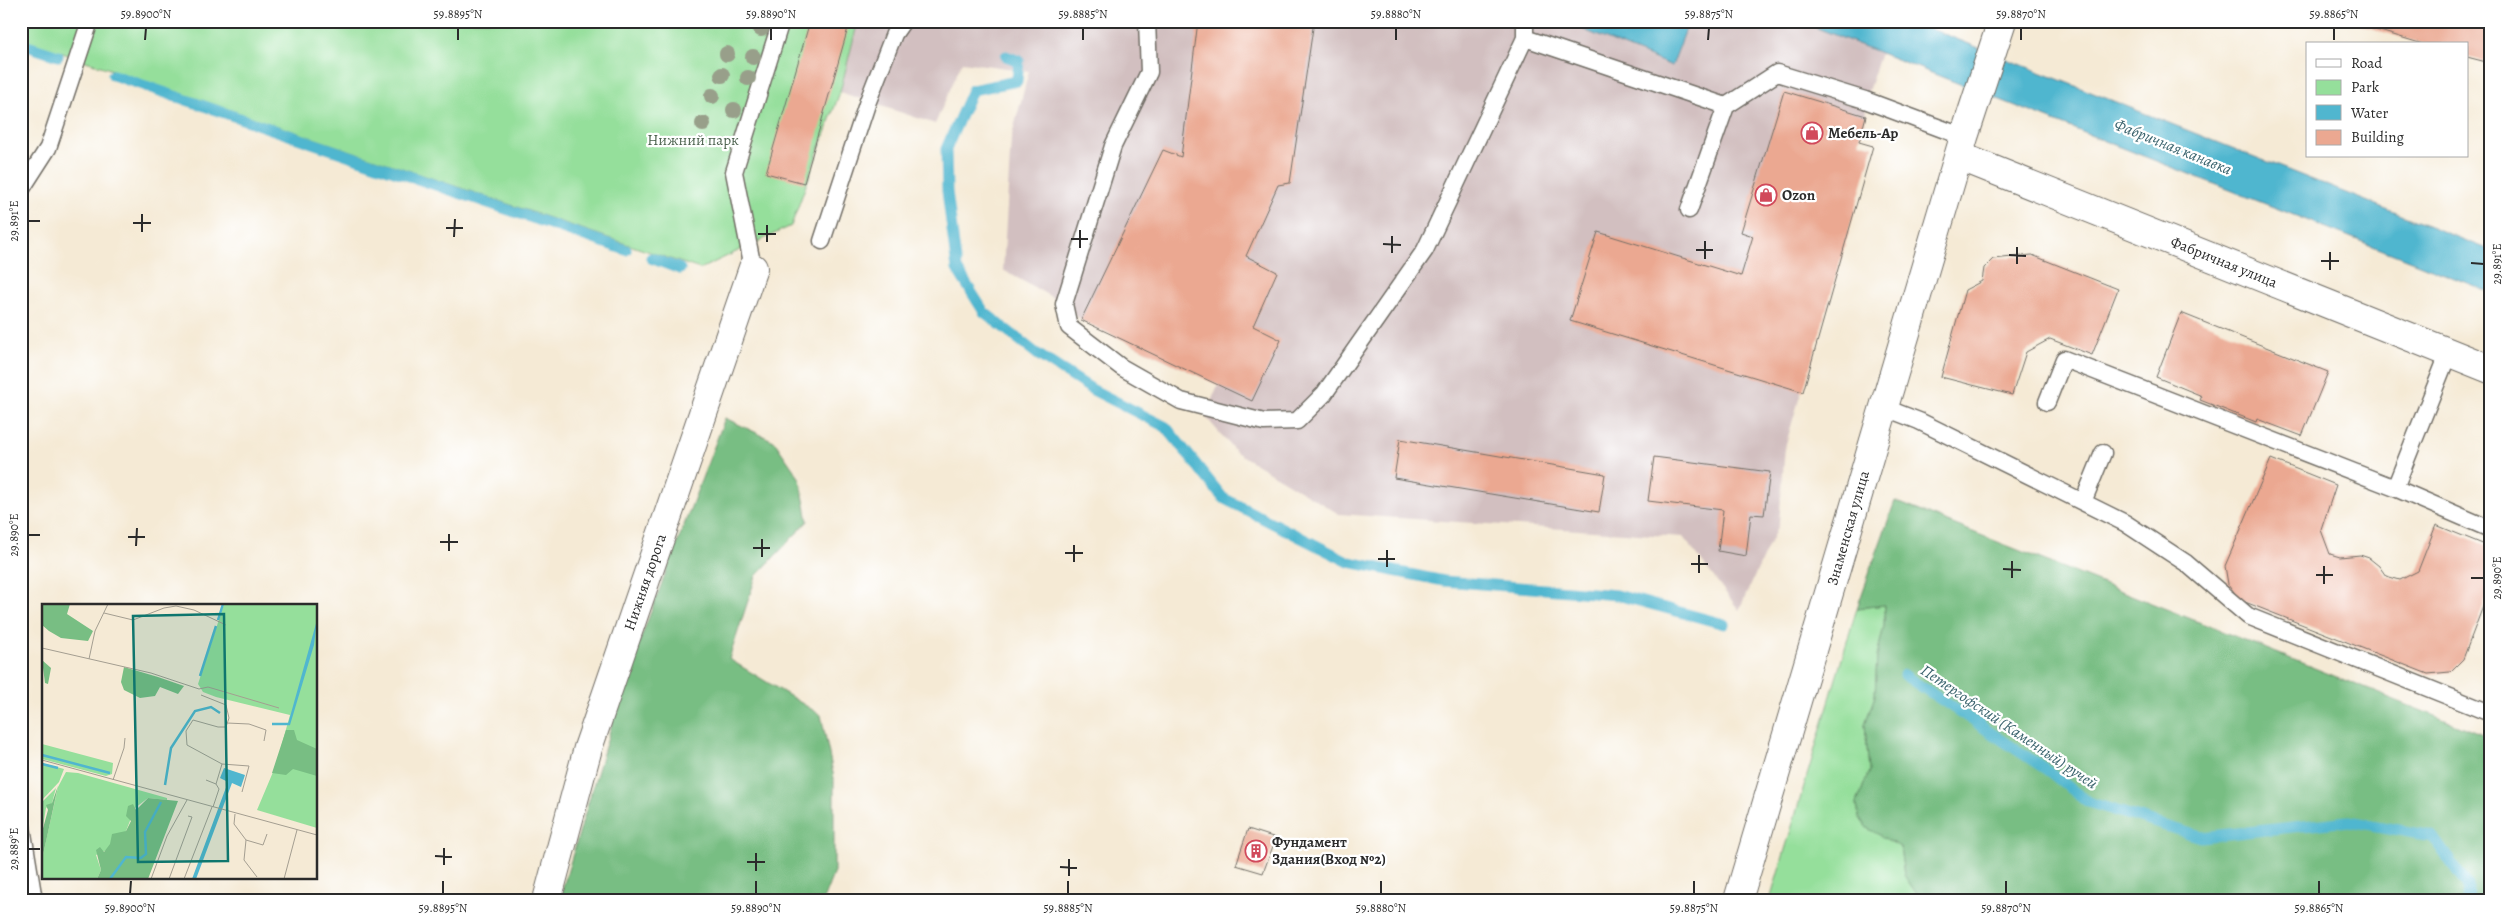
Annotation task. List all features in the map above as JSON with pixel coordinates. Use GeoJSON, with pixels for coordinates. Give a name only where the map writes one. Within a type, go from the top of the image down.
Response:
{"type":"FeatureCollection","features":[{"type":"Feature","properties":{"kind":"street","name":"Знаменская улица"},"geometry":{"type":"LineString","coordinates":[[1738,900],[1883,407],[2002,21]]}},
{"type":"Feature","properties":{"kind":"street","name":"Фабричная улица"},"geometry":{"type":"LineString","coordinates":[[1965,136],[2490,369]]}},
{"type":"Feature","properties":{"kind":"street","name":"Нижняя дорога"},"geometry":{"type":"LineString","coordinates":[[547,900],[588,748],[753,268]]}},
{"type":"Feature","properties":{"kind":"lane"},"geometry":{"type":"LineString","coordinates":[[21,190],[48,148],[90,21]]}},
{"type":"Feature","properties":{"kind":"lane"},"geometry":{"type":"LineString","coordinates":[[753,268],[751,245],[734,172],[781,21]]}},
{"type":"Feature","properties":{"kind":"lane"},"geometry":{"type":"LineString","coordinates":[[822,241],[868,101],[894,34],[903,21]]}},
{"type":"Feature","properties":{"kind":"lane"},"geometry":{"type":"LineString","coordinates":[[1147,21],[1149,72],[1113,146],[1064,304],[1069,327],[1121,367],[1181,402],[1264,422],[1297,421],[1324,394],[1425,250],[1525,38],[1525,21]]}},
{"type":"Feature","properties":{"kind":"lane"},"geometry":{"type":"LineString","coordinates":[[1525,38],[1726,106]]}},
{"type":"Feature","properties":{"kind":"lane"},"geometry":{"type":"LineString","coordinates":[[1688,210],[1726,106],[1777,74],[1865,100],[1965,136]]}},
{"type":"Feature","properties":{"kind":"lane"},"geometry":{"type":"LineString","coordinates":[[2395,488],[2449,352]]}},
{"type":"Feature","properties":{"kind":"lane"},"geometry":{"type":"LineString","coordinates":[[2047,402],[2064,359],[2395,488],[2490,529]]}},
{"type":"Feature","properties":{"kind":"lane"},"geometry":{"type":"LineString","coordinates":[[1883,407],[1919,421],[2125,523],[2186,563],[2248,616],[2490,714]]}},
{"type":"Feature","properties":{"kind":"lane"},"geometry":{"type":"LineString","coordinates":[[2083,502],[2103,453]]}},
{"type":"Feature","properties":{"kind":"lane"},"geometry":{"type":"LineString","coordinates":[[21,821],[34,900]]}},
{"type":"Feature","properties":{"kind":"shaded area"},"geometry":{"type":"Polygon","coordinates":[[[858,21],[1892,21],[1865,100],[1866,116],[1859,142],[1873,146],[1785,447],[1779,523],[1739,610],[1683,537],[1339,514],[1236,452],[1205,416],[1218,385],[1081,320],[1064,304],[1003,270],[1011,139],[1029,71],[962,62],[935,124],[840,92],[858,21]]]}},
{"type":"Feature","properties":{"kind":"green space","name":"Нижний парк"},"geometry":{"type":"Polygon","coordinates":[[[21,21],[858,21],[840,92],[791,226],[700,269],[21,39],[21,21]]]}},
{"type":"Feature","properties":{"kind":"green space"},"geometry":{"type":"Polygon","coordinates":[[[725,418],[774,441],[800,479],[808,521],[756,576],[729,659],[821,715],[834,778],[834,872],[823,900],[559,900],[626,677],[725,418]]]}},
{"type":"Feature","properties":{"kind":"green space"},"geometry":{"type":"Polygon","coordinates":[[[1895,501],[2490,738],[2490,900],[1921,900],[1904,875],[1900,847],[1867,828],[1859,817],[1857,803],[1869,771],[1865,724],[1875,696],[1877,656],[1884,626],[1885,605],[1857,608],[1895,501]]]}},
{"type":"Feature","properties":{"kind":"green space"},"geometry":{"type":"Polygon","coordinates":[[[1885,605],[1884,626],[1877,656],[1875,696],[1865,724],[1869,771],[1857,803],[1859,817],[1900,847],[1904,875],[1921,900],[1770,900],[1857,608],[1885,605]]]}},
{"type":"Feature","properties":{"kind":"water"},"geometry":{"type":"Polygon","coordinates":[[[1562,21],[1689,21],[1672,66],[1562,21]]]}},
{"type":"Feature","properties":{"kind":"water","name":"Фабричная канавка"},"geometry":{"type":"Polygon","coordinates":[[[1799,21],[1911,21],[2490,250],[2490,292],[1799,21]]]}},
{"type":"Feature","properties":{"kind":"building"},"geometry":{"type":"Polygon","coordinates":[[[810,21],[850,21],[804,183],[766,173],[810,21]]]}},
{"type":"Feature","properties":{"kind":"building"},"geometry":{"type":"Polygon","coordinates":[[[1198,21],[1314,21],[1290,183],[1278,185],[1246,256],[1277,272],[1253,326],[1281,340],[1252,401],[1081,320],[1163,150],[1181,157],[1198,21]]]}},
{"type":"Feature","properties":{"kind":"building"},"geometry":{"type":"Polygon","coordinates":[[[2347,21],[2490,21],[2490,63],[2468,57],[2468,42],[2416,42],[2347,21]]]}},
{"type":"Feature","properties":{"kind":"building"},"geometry":{"type":"Polygon","coordinates":[[[1784,91],[1866,116],[1859,142],[1873,146],[1803,392],[1570,321],[1598,232],[1741,276],[1753,236],[1741,232],[1784,91]]]}},
{"type":"Feature","properties":{"kind":"building"},"geometry":{"type":"Polygon","coordinates":[[[2032,255],[2118,289],[2092,355],[2050,339],[2026,352],[2012,395],[1941,377],[1965,290],[1982,281],[1984,268],[1993,259],[2032,255]]]}},
{"type":"Feature","properties":{"kind":"building"},"geometry":{"type":"Polygon","coordinates":[[[2181,313],[2328,372],[2302,436],[2257,419],[2256,422],[2200,400],[2202,396],[2156,377],[2181,313]]]}},
{"type":"Feature","properties":{"kind":"building"},"geometry":{"type":"Polygon","coordinates":[[[1400,439],[1605,474],[1599,512],[1394,478],[1400,439]]]}},
{"type":"Feature","properties":{"kind":"building"},"geometry":{"type":"Polygon","coordinates":[[[1654,457],[1770,472],[1764,515],[1751,514],[1746,556],[1718,551],[1723,510],[1648,501],[1654,457]]]}},
{"type":"Feature","properties":{"kind":"building"},"geometry":{"type":"Polygon","coordinates":[[[2271,459],[2336,485],[2321,530],[2330,554],[2340,557],[2360,555],[2369,558],[2379,566],[2386,576],[2400,580],[2418,571],[2436,525],[2490,547],[2490,588],[2463,659],[2450,672],[2428,674],[2240,600],[2228,584],[2225,566],[2271,459]]]}},
{"type":"Feature","properties":{"kind":"building","name":"Фундамент Здания(Вход №2)"},"geometry":{"type":"Polygon","coordinates":[[[1248,829],[1276,838],[1263,873],[1236,865],[1248,829]]]}},
{"type":"Feature","properties":{"kind":"waterway"},"geometry":{"type":"LineString","coordinates":[[21,44],[58,56]]}},
{"type":"Feature","properties":{"kind":"waterway","name":"Петергофский (Каменный) ручей"},"geometry":{"type":"LineString","coordinates":[[1006,56],[1019,61],[1017,81],[972,90],[946,149],[947,191],[957,269],[984,312],[1037,354],[1093,390],[1166,427],[1223,498],[1349,562],[1444,581],[1617,595],[1724,624]]}},
{"type":"Feature","properties":{"kind":"waterway"},"geometry":{"type":"LineString","coordinates":[[113,75],[626,250]]}},
{"type":"Feature","properties":{"kind":"waterway"},"geometry":{"type":"LineString","coordinates":[[651,258],[680,269]]}},
{"type":"Feature","properties":{"kind":"waterway","name":"Петергофский (Каменный) ручей"},"geometry":{"type":"LineString","coordinates":[[1904,675],[2047,770],[2088,802],[2201,837],[2349,821],[2432,836],[2468,886],[2467,900]]}},
{"type":"Feature","properties":{"kind":"place","name":"Мебель-Ар"},"geometry":{"type":"Point","coordinates":[1812,133]}},
{"type":"Feature","properties":{"kind":"place","name":"Ozon"},"geometry":{"type":"Point","coordinates":[1766,195]}},
{"type":"Feature","properties":{"kind":"place","name":"Фундамент Здания(Вход №2)"},"geometry":{"type":"Point","coordinates":[1256,851]}}]}
